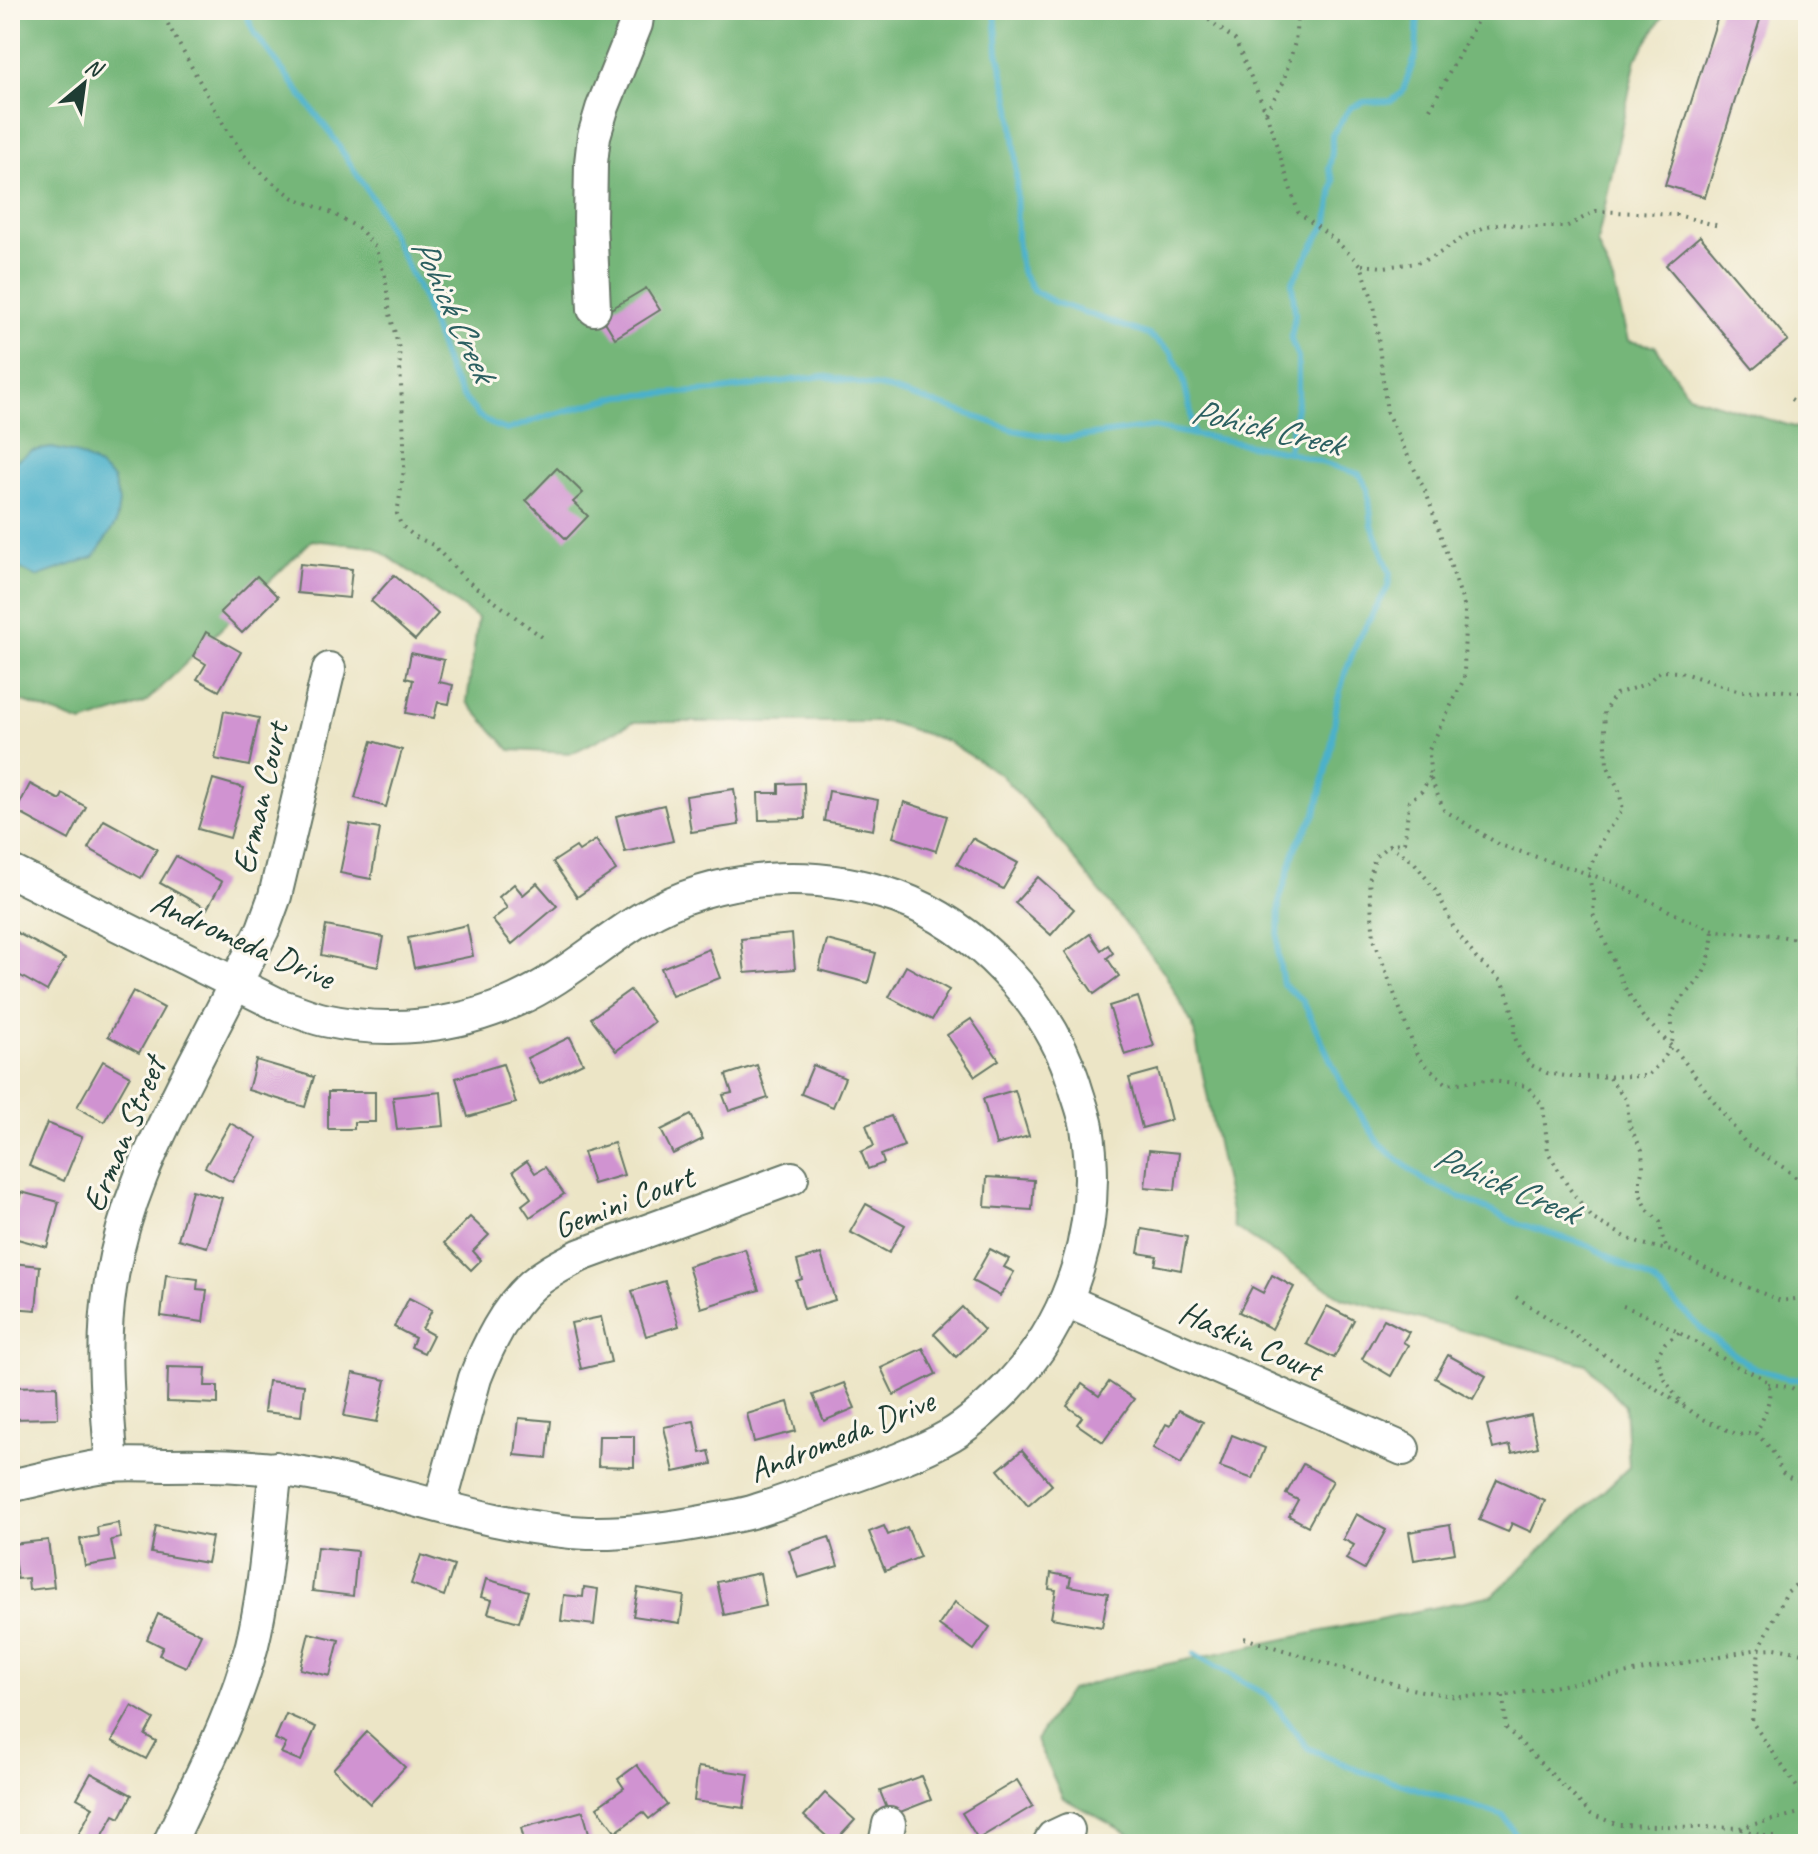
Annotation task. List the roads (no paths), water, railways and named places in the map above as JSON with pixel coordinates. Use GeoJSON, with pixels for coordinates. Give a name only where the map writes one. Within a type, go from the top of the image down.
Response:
{"type":"FeatureCollection","features":[{"type":"Feature","properties":{"kind":"street"},"geometry":{"type":"LineString","coordinates":[[594,309],[590,221],[594,136],[636,24],[638,10]]}},
{"type":"Feature","properties":{"kind":"street","name":"Erman Court"},"geometry":{"type":"LineString","coordinates":[[235,984],[263,929],[275,896],[329,669]]}},
{"type":"Feature","properties":{"kind":"street","name":"Andromeda Drive"},"geometry":{"type":"LineString","coordinates":[[10,871],[281,1006],[323,1020],[377,1027],[429,1025],[474,1016],[518,1000],[643,918],[677,900],[706,891],[750,881],[801,879],[847,884],[895,897],[953,926],[1002,965],[1040,1012],[1069,1067],[1086,1122],[1092,1180],[1084,1247],[1067,1301],[1045,1342],[1019,1376],[955,1433],[909,1455],[753,1512],[665,1529],[593,1533],[551,1530],[506,1523],[326,1477],[276,1468],[225,1464],[112,1465],[10,1486]]}},
{"type":"Feature","properties":{"kind":"street","name":"Erman Street"},"geometry":{"type":"LineString","coordinates":[[112,1465],[105,1345],[109,1291],[118,1242],[132,1195],[151,1149],[235,984]]}},
{"type":"Feature","properties":{"kind":"street","name":"Gemini Court"},"geometry":{"type":"LineString","coordinates":[[440,1505],[482,1360],[503,1320],[530,1286],[581,1255],[792,1178]]}},
{"type":"Feature","properties":{"kind":"street","name":"Haskin Court"},"geometry":{"type":"LineString","coordinates":[[1067,1301],[1403,1449]]}},
{"type":"Feature","properties":{"kind":"street"},"geometry":{"type":"LineString","coordinates":[[169,1844],[232,1708],[252,1646],[276,1468]]}},
{"type":"Feature","properties":{"kind":"water"},"geometry":{"type":"Polygon","coordinates":[[[52,448],[75,453],[96,464],[113,479],[119,502],[116,523],[94,557],[36,577],[10,563],[10,464],[32,451],[52,448]]]}},
{"type":"Feature","properties":{"kind":"waterway","name":"Pohick Creek"},"geometry":{"type":"LineString","coordinates":[[244,10],[255,34],[331,134],[376,204],[422,296],[449,372],[463,397],[479,416],[493,425],[507,430],[621,396],[714,391],[823,376],[889,389],[1013,430],[1062,439],[1153,427],[1288,452],[1359,474],[1368,489],[1372,525],[1390,573],[1388,587],[1358,640],[1346,670],[1316,813],[1296,846],[1279,902],[1278,955],[1283,984],[1303,1001],[1345,1091],[1381,1146],[1425,1181],[1517,1223],[1590,1246],[1653,1281],[1705,1332],[1750,1366],[1789,1379],[1808,1379]]}},
{"type":"Feature","properties":{"kind":"waterway"},"geometry":{"type":"LineString","coordinates":[[995,10],[998,52],[1011,107],[1021,271],[1034,291],[1054,302],[1149,335],[1171,352],[1182,374],[1193,435]]}},
{"type":"Feature","properties":{"kind":"waterway"},"geometry":{"type":"LineString","coordinates":[[1288,452],[1298,396],[1298,358],[1291,339],[1295,314],[1292,282],[1328,221],[1334,181],[1329,169],[1332,135],[1350,108],[1364,102],[1391,101],[1402,93],[1416,55],[1418,10]]}},
{"type":"Feature","properties":{"kind":"waterway"},"geometry":{"type":"LineString","coordinates":[[1195,1654],[1268,1696],[1308,1748],[1360,1771],[1504,1816],[1521,1844]]}}]}
